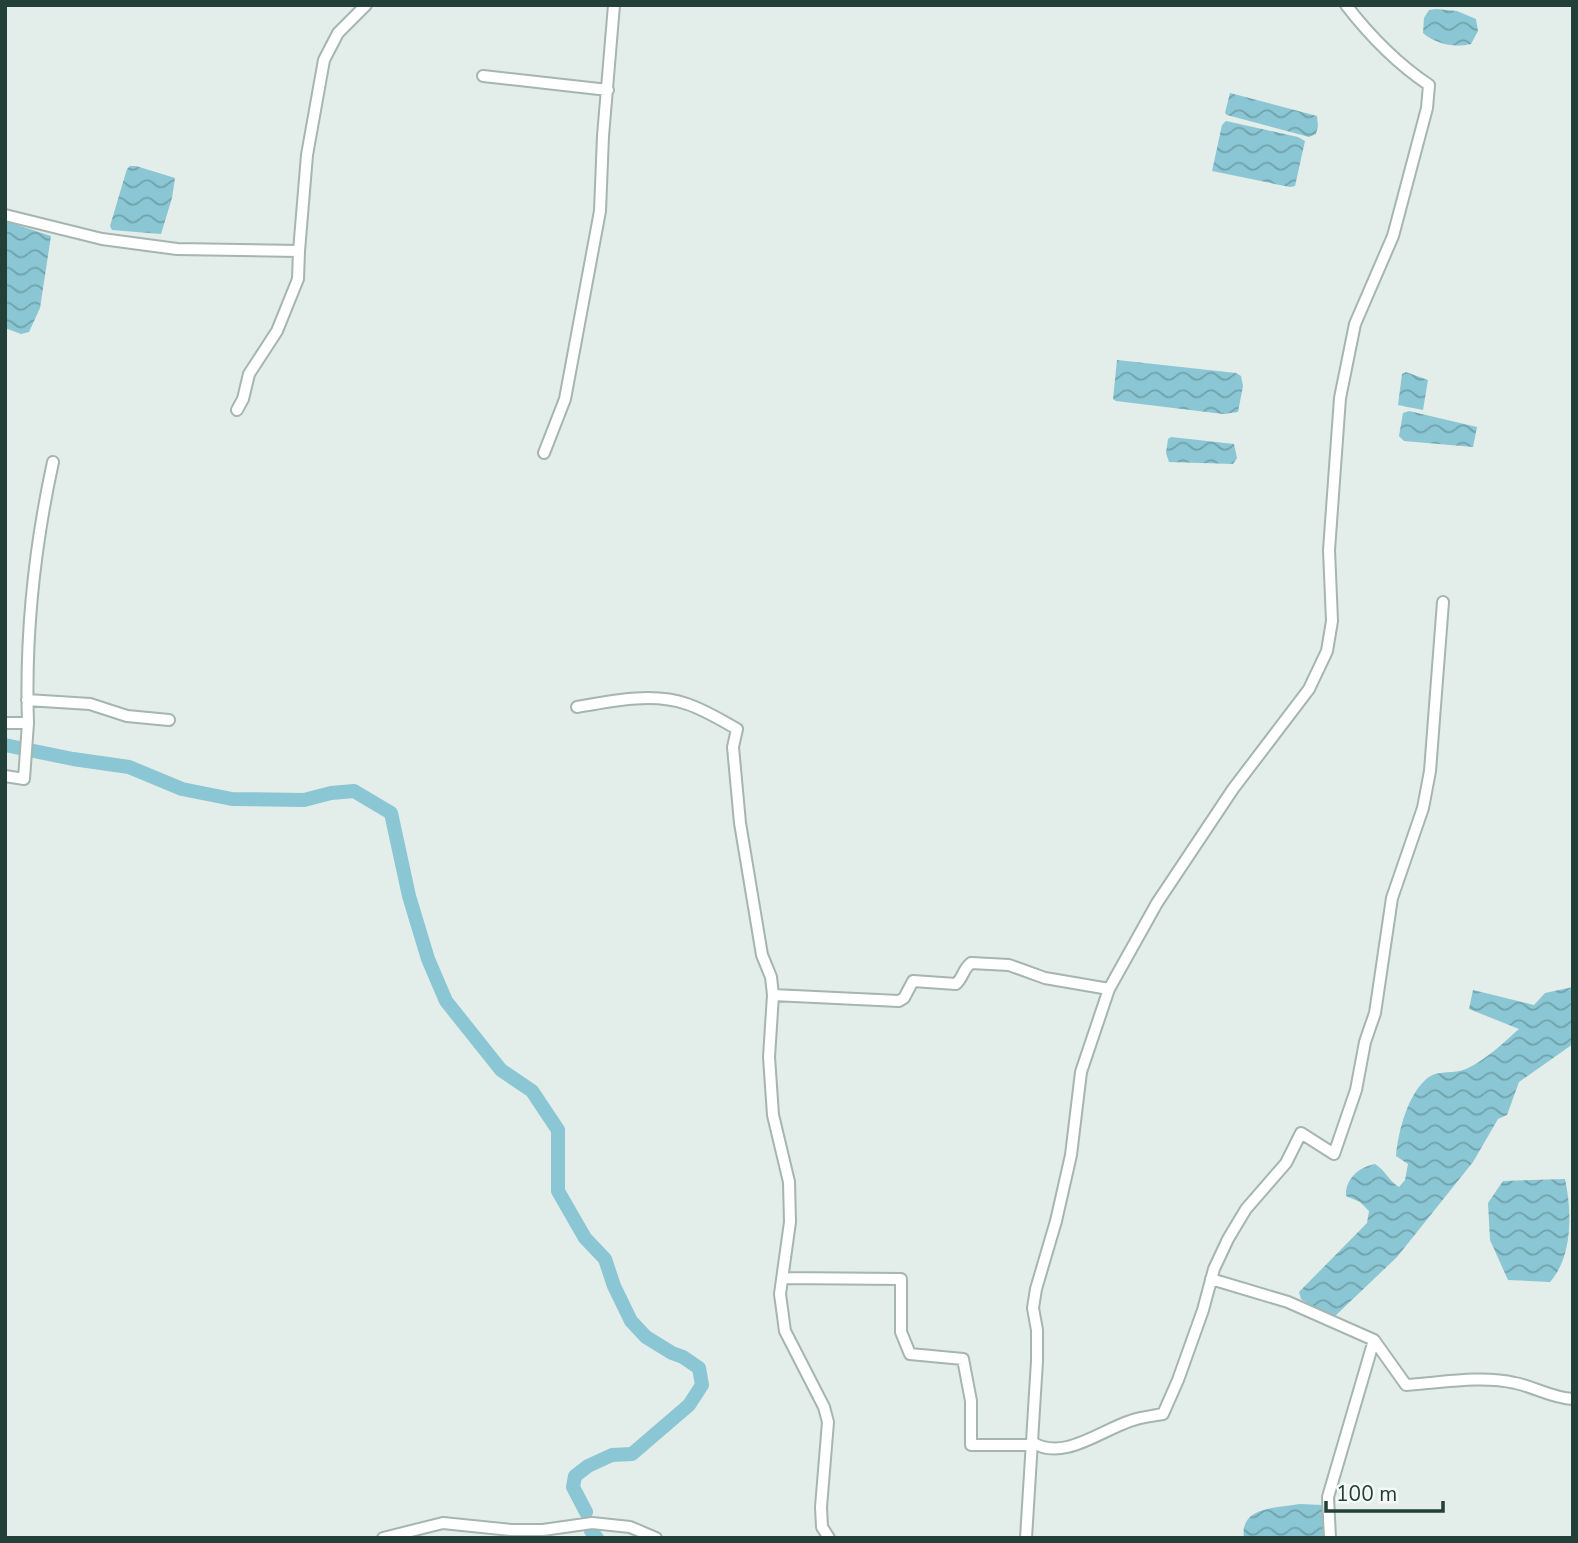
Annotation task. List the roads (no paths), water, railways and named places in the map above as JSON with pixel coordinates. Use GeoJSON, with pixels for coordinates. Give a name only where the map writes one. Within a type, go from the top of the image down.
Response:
{"type":"FeatureCollection","features":[{"type":"Feature","properties":{"kind":"street"},"geometry":{"type":"LineString","coordinates":[[237,410],[243,399],[249,374],[277,331],[299,279],[307,155],[324,60],[338,33],[366,5]]}},
{"type":"Feature","properties":{"kind":"street"},"geometry":{"type":"LineString","coordinates":[[544,453],[565,399],[600,211],[614,5]]}},
{"type":"Feature","properties":{"kind":"street"},"geometry":{"type":"LineString","coordinates":[[1026,1538],[1037,1361],[1037,1330],[1033,1308],[1071,1155],[1081,1072],[1109,989],[1157,903],[1234,789],[1309,689],[1328,651],[1332,621],[1329,550],[1340,398],[1355,324],[1393,236],[1427,108],[1429,85],[1406,70],[1370,36],[1346,5]]}},
{"type":"Feature","properties":{"kind":"street"},"geometry":{"type":"LineString","coordinates":[[484,76],[608,90]]}},
{"type":"Feature","properties":{"kind":"street"},"geometry":{"type":"LineString","coordinates":[[5,215],[89,237],[177,249],[299,251]]}},
{"type":"Feature","properties":{"kind":"street"},"geometry":{"type":"LineString","coordinates":[[5,776],[24,779],[27,763],[26,660],[32,580],[39,523],[52,462]]}},
{"type":"Feature","properties":{"kind":"street"},"geometry":{"type":"LineString","coordinates":[[783,1278],[901,1279],[901,1332],[910,1354],[963,1359],[971,1401],[971,1445],[1032,1444],[1043,1450],[1071,1446],[1131,1420],[1163,1414],[1178,1380],[1228,1239],[1246,1209],[1286,1163],[1301,1133],[1334,1154],[1356,1090],[1365,1042],[1375,1013],[1392,898],[1423,808],[1430,771],[1443,602]]}},
{"type":"Feature","properties":{"kind":"street"},"geometry":{"type":"LineString","coordinates":[[577,707],[617,699],[665,699],[685,703],[737,729],[733,747],[740,823],[762,956],[771,977],[773,995],[769,1056],[773,1115],[789,1182],[791,1207],[780,1294],[785,1331],[824,1407],[828,1422],[821,1507],[822,1527],[829,1538]]}},
{"type":"Feature","properties":{"kind":"street"},"geometry":{"type":"LineString","coordinates":[[27,700],[90,704],[127,716],[169,720]]}},
{"type":"Feature","properties":{"kind":"street"},"geometry":{"type":"LineString","coordinates":[[5,723],[28,723]]}},
{"type":"Feature","properties":{"kind":"street"},"geometry":{"type":"LineString","coordinates":[[773,995],[899,1001],[904,998],[913,981],[956,984],[963,969],[971,963],[1009,965],[1045,978],[1109,989]]}},
{"type":"Feature","properties":{"kind":"street"},"geometry":{"type":"LineString","coordinates":[[1212,1279],[1288,1302],[1374,1340],[1406,1385],[1489,1380],[1514,1383],[1573,1399]]}},
{"type":"Feature","properties":{"kind":"street"},"geometry":{"type":"LineString","coordinates":[[1330,1538],[1328,1497],[1374,1340]]}},
{"type":"Feature","properties":{"kind":"street"},"geometry":{"type":"LineString","coordinates":[[383,1538],[443,1523],[512,1534],[592,1523],[617,1524],[656,1538]]}},
{"type":"Feature","properties":{"kind":"water"},"geometry":{"type":"Polygon","coordinates":[[[1429,10],[1457,11],[1476,19],[1478,31],[1471,44],[1446,44],[1423,33],[1424,18],[1429,10]]]}},
{"type":"Feature","properties":{"kind":"water"},"geometry":{"type":"Polygon","coordinates":[[[1230,93],[1317,116],[1316,134],[1309,137],[1227,115],[1225,113],[1230,93]]]}},
{"type":"Feature","properties":{"kind":"water"},"geometry":{"type":"Polygon","coordinates":[[[1226,121],[1298,137],[1305,141],[1295,186],[1212,171],[1222,125],[1226,121]]]}},
{"type":"Feature","properties":{"kind":"water"},"geometry":{"type":"Polygon","coordinates":[[[130,166],[175,178],[161,234],[112,230],[110,226],[130,166]]]}},
{"type":"Feature","properties":{"kind":"water"},"geometry":{"type":"Polygon","coordinates":[[[5,221],[51,236],[40,308],[29,332],[21,334],[5,328],[5,221]]]}},
{"type":"Feature","properties":{"kind":"water"},"geometry":{"type":"Polygon","coordinates":[[[1117,360],[1236,373],[1241,376],[1243,386],[1238,412],[1223,414],[1116,401],[1113,399],[1117,360]]]}},
{"type":"Feature","properties":{"kind":"water"},"geometry":{"type":"Polygon","coordinates":[[[1406,372],[1428,380],[1423,410],[1398,405],[1402,374],[1406,372]]]}},
{"type":"Feature","properties":{"kind":"water"},"geometry":{"type":"Polygon","coordinates":[[[1409,411],[1477,427],[1473,447],[1404,441],[1399,436],[1403,413],[1409,411]]]}},
{"type":"Feature","properties":{"kind":"water"},"geometry":{"type":"Polygon","coordinates":[[[1171,437],[1234,444],[1237,458],[1233,464],[1169,462],[1166,453],[1168,439],[1171,437]]]}},
{"type":"Feature","properties":{"kind":"water"},"geometry":{"type":"Polygon","coordinates":[[[1573,987],[1573,1044],[1519,1082],[1507,1115],[1498,1119],[1473,1162],[1397,1257],[1334,1317],[1318,1311],[1301,1299],[1299,1292],[1367,1223],[1369,1211],[1360,1202],[1346,1196],[1348,1184],[1354,1175],[1375,1164],[1399,1187],[1405,1180],[1408,1164],[1396,1156],[1397,1146],[1405,1113],[1415,1092],[1433,1075],[1462,1070],[1473,1065],[1519,1029],[1469,1009],[1473,990],[1534,1005],[1545,993],[1573,987]]]}},
{"type":"Feature","properties":{"kind":"water"},"geometry":{"type":"Polygon","coordinates":[[[1565,1179],[1569,1233],[1558,1271],[1550,1282],[1508,1280],[1490,1240],[1488,1203],[1503,1181],[1565,1179]]]}},
{"type":"Feature","properties":{"kind":"water"},"geometry":{"type":"Polygon","coordinates":[[[1300,1504],[1322,1505],[1324,1538],[1244,1538],[1244,1528],[1254,1514],[1271,1508],[1300,1504]]]}},
{"type":"Feature","properties":{"kind":"waterway"},"geometry":{"type":"LineString","coordinates":[[5,745],[129,767],[182,789],[232,799],[304,800],[331,793],[354,791],[391,813],[409,896],[428,959],[446,1001],[501,1070],[532,1091],[558,1130],[558,1191],[585,1238],[605,1259],[614,1286],[631,1321],[646,1337],[699,1368],[702,1385],[689,1405],[632,1454],[612,1455],[588,1466],[575,1476],[573,1487],[586,1512]]}},
{"type":"Feature","properties":{"kind":"waterway"},"geometry":{"type":"LineString","coordinates":[[591,1531],[597,1538]]}}]}
